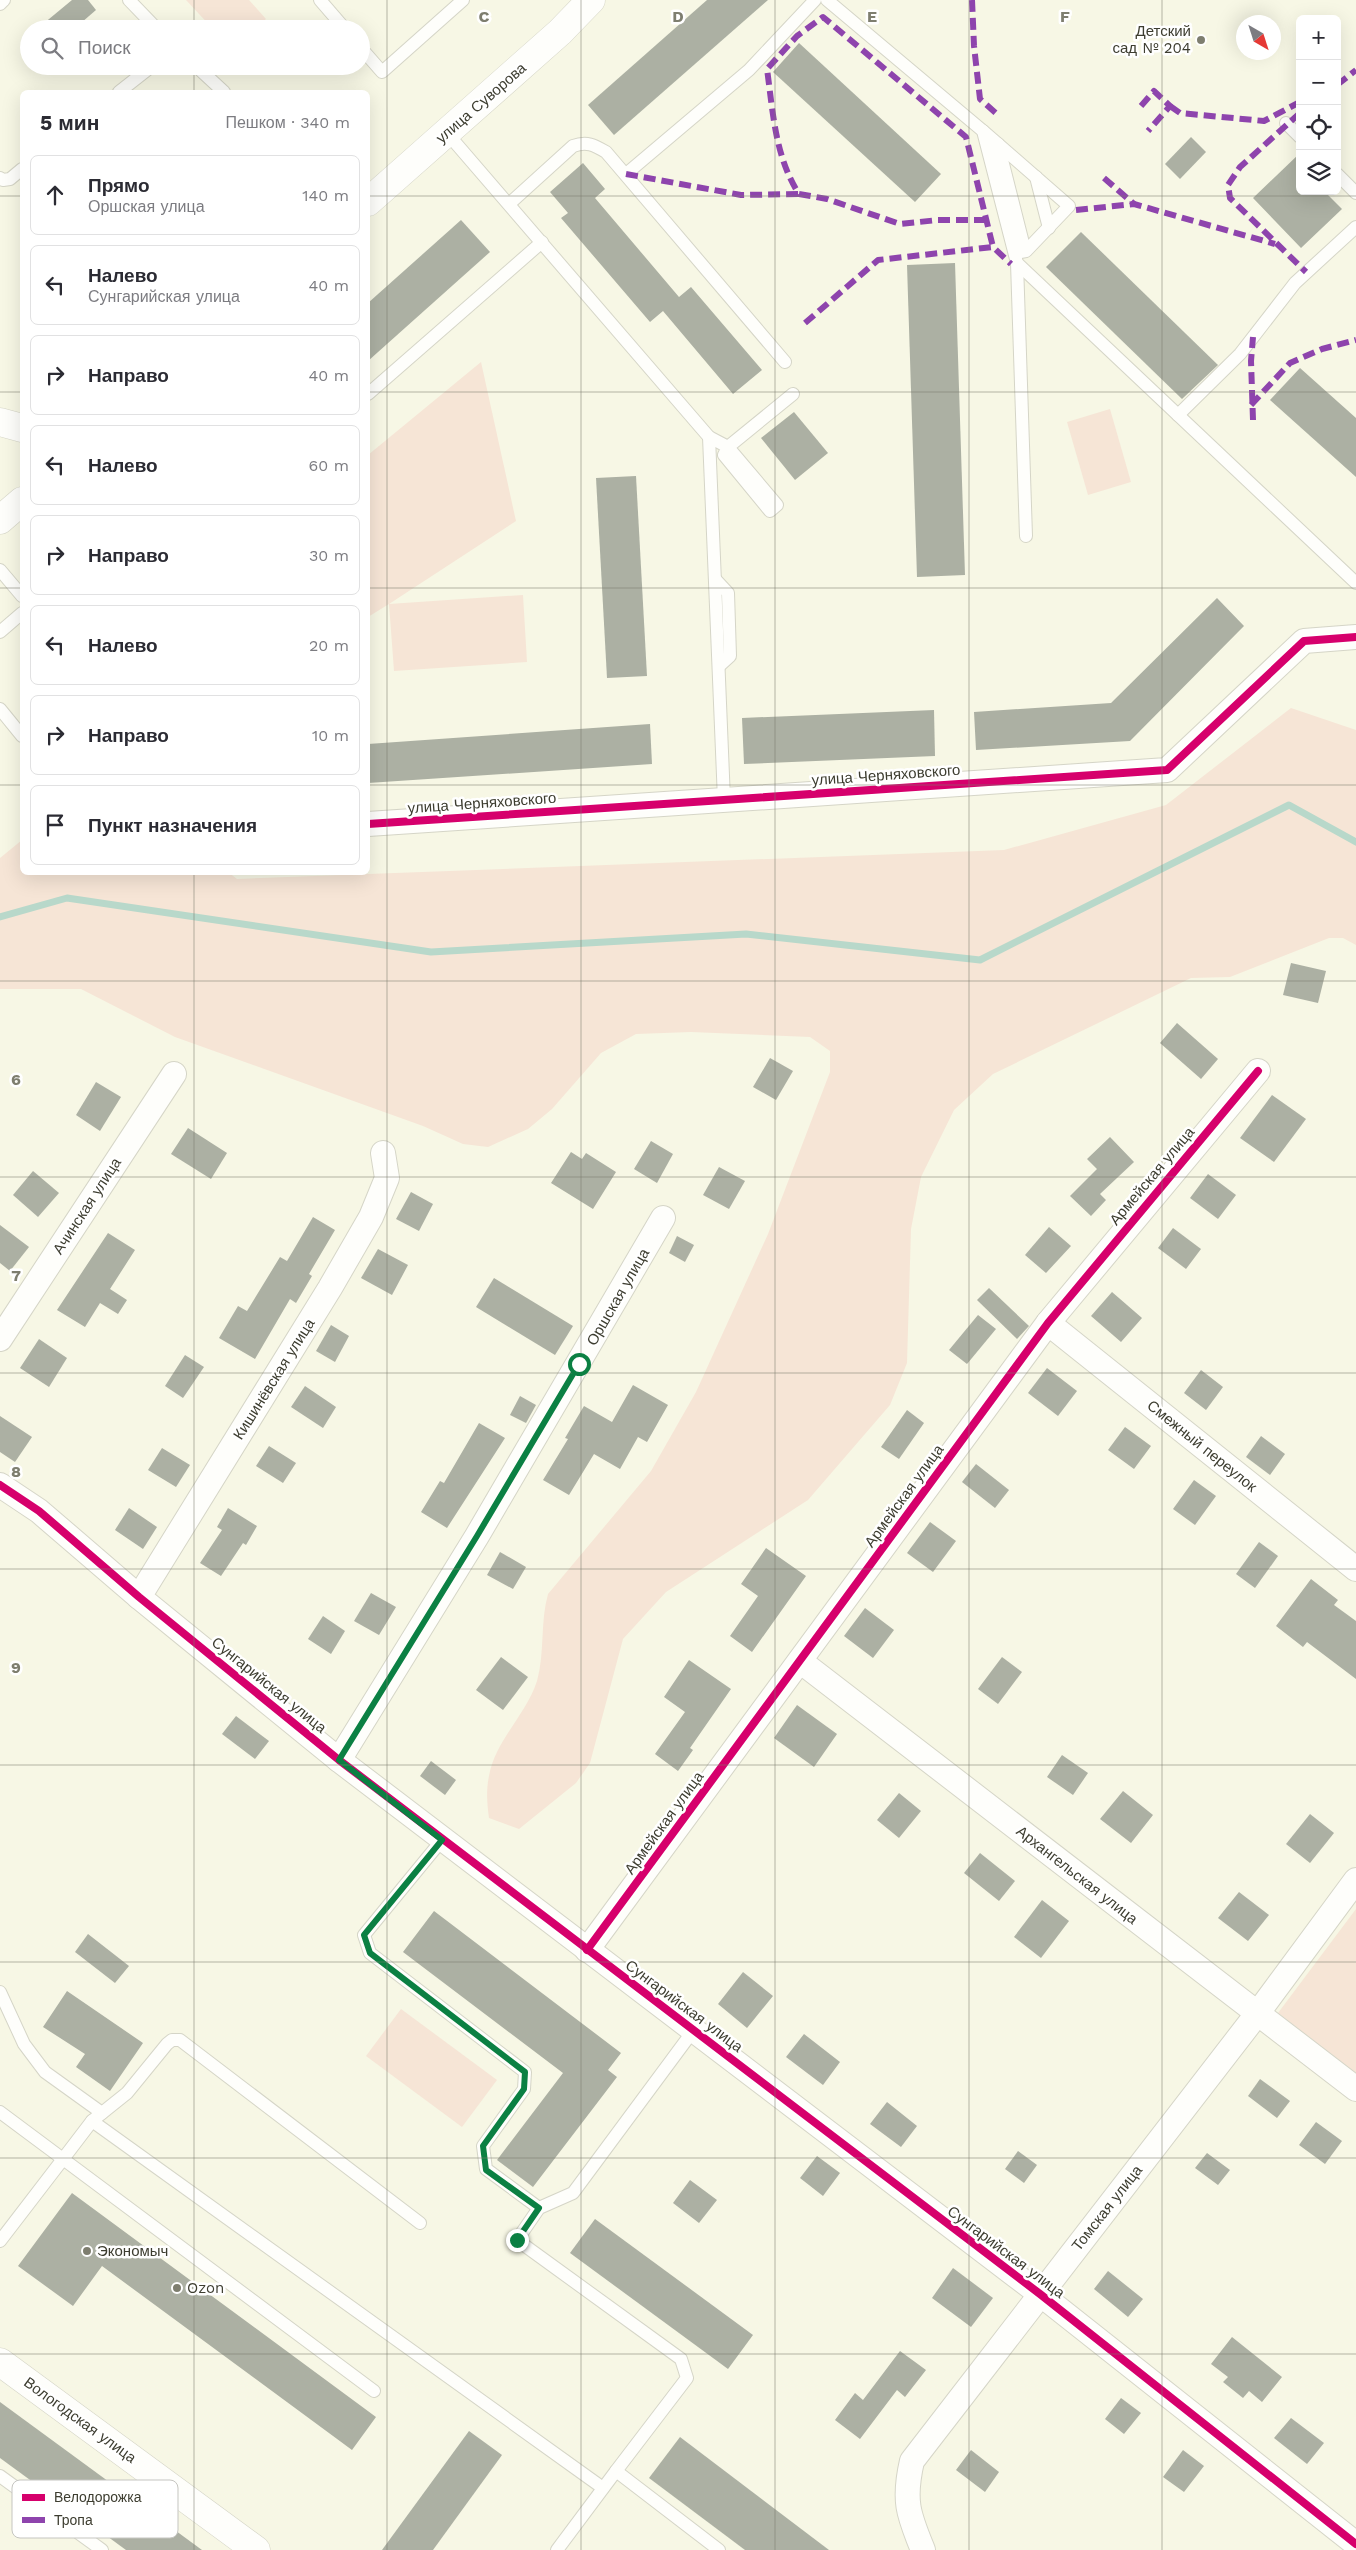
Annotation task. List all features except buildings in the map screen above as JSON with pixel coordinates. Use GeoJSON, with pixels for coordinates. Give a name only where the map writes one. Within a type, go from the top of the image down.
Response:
{"type":"FeatureCollection","features":[{"type":"Feature","properties":{"kind":"street","name":"улица Суворова"},"geometry":{"type":"LineString","coordinates":[[370,200],[560,32],[591,0]]}},
{"type":"Feature","properties":{"kind":"street"},"geometry":{"type":"LineString","coordinates":[[0,422],[20,427]]}},
{"type":"Feature","properties":{"kind":"street","name":"улица Черняховского"},"geometry":{"type":"LineString","coordinates":[[370,824],[1167,770],[1304,640],[1356,637]]}},
{"type":"Feature","properties":{"kind":"street","name":"Армейская улица"},"geometry":{"type":"LineString","coordinates":[[587,1950],[1048,1323],[1258,1070]]}},
{"type":"Feature","properties":{"kind":"street","name":"Ачинская улица"},"geometry":{"type":"LineString","coordinates":[[0,1338],[174,1074]]}},
{"type":"Feature","properties":{"kind":"street","name":"Кишинёвская улица"},"geometry":{"type":"LineString","coordinates":[[139,1597],[325,1297],[371,1217],[387,1178],[383,1153]]}},
{"type":"Feature","properties":{"kind":"street","name":"Оршская улица"},"geometry":{"type":"LineString","coordinates":[[339,1760],[482,1528],[663,1218]]}},
{"type":"Feature","properties":{"kind":"street","name":"Смежный переулок"},"geometry":{"type":"LineString","coordinates":[[1048,1323],[1356,1570]]}},
{"type":"Feature","properties":{"kind":"street","name":"Сунгарийская улица"},"geometry":{"type":"LineString","coordinates":[[0,1485],[39,1511],[139,1597],[339,1760],[1040,2294],[1356,2544]]}},
{"type":"Feature","properties":{"kind":"street","name":"Архангельская улица"},"geometry":{"type":"LineString","coordinates":[[800,1661],[1356,2089]]}},
{"type":"Feature","properties":{"kind":"street","name":"Томская улица"},"geometry":{"type":"LineString","coordinates":[[923,2550],[909,2517],[906,2488],[912,2461],[1257,2014],[1356,1880]]}},
{"type":"Feature","properties":{"kind":"street","name":"Вологодская улица"},"geometry":{"type":"LineString","coordinates":[[0,2362],[161,2480]]}},
{"type":"Feature","properties":{"kind":"street","name":"Вологодская улица"},"geometry":{"type":"LineString","coordinates":[[178,2493],[256,2550]]}},
{"type":"Feature","properties":{"kind":"lane"},"geometry":{"type":"LineString","coordinates":[[0,4],[4,0]]}},
{"type":"Feature","properties":{"kind":"lane"},"geometry":{"type":"LineString","coordinates":[[129,0],[148,20]]}},
{"type":"Feature","properties":{"kind":"lane"},"geometry":{"type":"LineString","coordinates":[[320,0],[337,20]]}},
{"type":"Feature","properties":{"kind":"lane"},"geometry":{"type":"LineString","coordinates":[[370,58],[382,72],[463,0]]}},
{"type":"Feature","properties":{"kind":"lane"},"geometry":{"type":"LineString","coordinates":[[626,174],[749,70],[816,0]]}},
{"type":"Feature","properties":{"kind":"lane"},"geometry":{"type":"LineString","coordinates":[[827,0],[1069,206],[1019,256]]}},
{"type":"Feature","properties":{"kind":"lane"},"geometry":{"type":"LineString","coordinates":[[122,90],[141,75]]}},
{"type":"Feature","properties":{"kind":"lane"},"geometry":{"type":"LineString","coordinates":[[206,75],[222,90]]}},
{"type":"Feature","properties":{"kind":"lane"},"geometry":{"type":"LineString","coordinates":[[1286,123],[1296,133]]}},
{"type":"Feature","properties":{"kind":"lane"},"geometry":{"type":"LineString","coordinates":[[983,131],[1019,256],[1178,415],[1356,583]]}},
{"type":"Feature","properties":{"kind":"lane"},"geometry":{"type":"LineString","coordinates":[[447,133],[710,437],[728,447],[777,505],[770,511],[724,454],[728,447],[793,394]]}},
{"type":"Feature","properties":{"kind":"lane"},"geometry":{"type":"LineString","coordinates":[[509,204],[573,146],[582,143],[593,144],[606,152],[626,174],[785,362]]}},
{"type":"Feature","properties":{"kind":"lane"},"geometry":{"type":"LineString","coordinates":[[998,144],[1019,256],[1026,536]]}},
{"type":"Feature","properties":{"kind":"lane"},"geometry":{"type":"LineString","coordinates":[[0,178],[4,180],[10,179],[20,171]]}},
{"type":"Feature","properties":{"kind":"lane"},"geometry":{"type":"LineString","coordinates":[[1036,177],[1048,228]]}},
{"type":"Feature","properties":{"kind":"lane"},"geometry":{"type":"LineString","coordinates":[[1341,178],[1356,192]]}},
{"type":"Feature","properties":{"kind":"lane"},"geometry":{"type":"LineString","coordinates":[[1178,415],[1240,354],[1295,283],[1356,227]]}},
{"type":"Feature","properties":{"kind":"lane"},"geometry":{"type":"LineString","coordinates":[[370,392],[542,242]]}},
{"type":"Feature","properties":{"kind":"lane"},"geometry":{"type":"LineString","coordinates":[[710,437],[724,800]]}},
{"type":"Feature","properties":{"kind":"lane"},"geometry":{"type":"LineString","coordinates":[[0,570],[20,594]]}},
{"type":"Feature","properties":{"kind":"lane"},"geometry":{"type":"LineString","coordinates":[[0,632],[20,615]]}},
{"type":"Feature","properties":{"kind":"lane"},"geometry":{"type":"LineString","coordinates":[[0,709],[20,734]]}},
{"type":"Feature","properties":{"kind":"lane"},"geometry":{"type":"LineString","coordinates":[[442,1840],[364,1935],[370,1953],[525,2072],[524,2089],[483,2146],[486,2170],[539,2208]]}},
{"type":"Feature","properties":{"kind":"lane"},"geometry":{"type":"LineString","coordinates":[[0,1992],[24,2044],[45,2072],[97,2117],[603,2488]]}},
{"type":"Feature","properties":{"kind":"lane"},"geometry":{"type":"LineString","coordinates":[[557,2550],[687,2378],[682,2358],[517,2240],[539,2208],[573,2193],[693,2031]]}},
{"type":"Feature","properties":{"kind":"lane"},"geometry":{"type":"LineString","coordinates":[[0,2241],[97,2117],[127,2093],[172,2040],[180,2040],[420,2223]]}},
{"type":"Feature","properties":{"kind":"lane"},"geometry":{"type":"LineString","coordinates":[[0,2112],[374,2391]]}},
{"type":"Feature","properties":{"kind":"lane"},"geometry":{"type":"LineString","coordinates":[[616,2471],[719,2550]]}},
{"type":"Feature","properties":{"kind":"lane"},"geometry":{"type":"LineString","coordinates":[[0,2476],[12,2485]]}},
{"type":"Feature","properties":{"kind":"lane"},"geometry":{"type":"LineString","coordinates":[[85,2538],[102,2550]]}},
{"type":"Feature","properties":{"kind":"shaded area"},"geometry":{"type":"Polygon","coordinates":[[[186,0],[249,0],[266,19],[265,20],[205,20],[186,0]]]}},
{"type":"Feature","properties":{"kind":"shaded area"},"geometry":{"type":"Polygon","coordinates":[[[481,362],[516,521],[370,616],[370,453],[481,362]]]}},
{"type":"Feature","properties":{"kind":"shaded area"},"geometry":{"type":"Polygon","coordinates":[[[1110,409],[1131,482],[1088,495],[1067,422],[1110,409]]]}},
{"type":"Feature","properties":{"kind":"shaded area"},"geometry":{"type":"Polygon","coordinates":[[[523,595],[527,662],[394,671],[389,604],[523,595]]]}},
{"type":"Feature","properties":{"kind":"shaded area"},"geometry":{"type":"Polygon","coordinates":[[[1291,708],[1356,730],[1356,945],[1343,938],[1329,938],[1230,977],[1191,978],[993,1074],[954,1110],[921,1177],[911,1229],[907,1363],[890,1405],[808,1500],[666,1592],[623,1639],[590,1763],[576,1783],[519,1829],[489,1818],[487,1786],[492,1763],[497,1751],[526,1705],[537,1681],[548,1594],[651,1471],[696,1392],[768,1234],[830,1072],[830,1051],[810,1037],[691,1032],[636,1034],[601,1053],[552,1109],[528,1129],[488,1147],[463,1144],[423,1126],[175,1037],[81,989],[0,989],[0,858],[20,842],[20,875],[232,875],[237,879],[1004,850],[1166,805],[1291,708]]]}},
{"type":"Feature","properties":{"kind":"shaded area"},"geometry":{"type":"Polygon","coordinates":[[[1356,1909],[1356,2073],[1278,2013],[1356,1909]]]}},
{"type":"Feature","properties":{"kind":"shaded area"},"geometry":{"type":"Polygon","coordinates":[[[401,2009],[497,2080],[462,2127],[366,2056],[401,2009]]]}},
{"type":"Feature","properties":{"kind":"waterway"},"geometry":{"type":"LineString","coordinates":[[0,917],[67,898],[431,952],[746,934],[980,960],[1289,805],[1356,842]]}},
{"type":"Feature","properties":{"kind":"marked path"},"geometry":{"type":"LineString","coordinates":[[972,0],[974,46],[980,99],[997,114]]}},
{"type":"Feature","properties":{"kind":"marked path"},"geometry":{"type":"LineString","coordinates":[[986,220],[938,220],[900,224],[827,199],[799,194],[791,180],[780,150],[773,118],[767,69],[797,36],[823,17],[966,137],[993,247]]}},
{"type":"Feature","properties":{"kind":"marked path"},"geometry":{"type":"LineString","coordinates":[[1341,82],[1356,70]]}},
{"type":"Feature","properties":{"kind":"marked path"},"geometry":{"type":"LineString","coordinates":[[1141,106],[1154,91],[1170,106],[1148,131]]}},
{"type":"Feature","properties":{"kind":"marked path"},"geometry":{"type":"LineString","coordinates":[[1170,106],[1180,113],[1264,121],[1296,104]]}},
{"type":"Feature","properties":{"kind":"marked path"},"geometry":{"type":"LineString","coordinates":[[1296,117],[1240,167],[1228,185],[1230,198],[1306,272]]}},
{"type":"Feature","properties":{"kind":"marked path"},"geometry":{"type":"LineString","coordinates":[[626,174],[741,195],[799,194]]}},
{"type":"Feature","properties":{"kind":"marked path"},"geometry":{"type":"LineString","coordinates":[[1104,178],[1134,204]]}},
{"type":"Feature","properties":{"kind":"marked path"},"geometry":{"type":"LineString","coordinates":[[1076,210],[1134,204],[1275,244]]}},
{"type":"Feature","properties":{"kind":"marked path"},"geometry":{"type":"LineString","coordinates":[[805,323],[878,260],[993,247],[1011,264]]}},
{"type":"Feature","properties":{"kind":"marked path"},"geometry":{"type":"LineString","coordinates":[[1253,337],[1251,361],[1253,420]]}},
{"type":"Feature","properties":{"kind":"marked path"},"geometry":{"type":"LineString","coordinates":[[1251,405],[1290,363],[1322,349],[1356,340]]}},
{"type":"Feature","properties":{"kind":"cycle path"},"geometry":{"type":"LineString","coordinates":[[370,824],[1167,770],[1304,641],[1356,637]]}},
{"type":"Feature","properties":{"kind":"cycle path"},"geometry":{"type":"LineString","coordinates":[[587,1950],[1048,1323],[1258,1071]]}},
{"type":"Feature","properties":{"kind":"cycle path"},"geometry":{"type":"LineString","coordinates":[[0,1485],[39,1511],[139,1597],[339,1760],[1040,2294],[1356,2544]]}},
{"type":"Feature","properties":{"kind":"place","name":"Детский сад № 204"},"geometry":{"type":"Point","coordinates":[1201,40]}},
{"type":"Feature","properties":{"kind":"place","name":"Экономыч"},"geometry":{"type":"Point","coordinates":[87,2251]}},
{"type":"Feature","properties":{"kind":"place","name":"Ozon"},"geometry":{"type":"Point","coordinates":[177,2288]}},
{"type":"Feature","properties":{"kind":"route"},"geometry":{"type":"LineString","coordinates":[[517,2240],[539,2208],[486,2170],[483,2146],[524,2089],[525,2072],[370,1953],[364,1935],[442,1840],[339,1760],[477,1536],[579,1364]]}}]}
